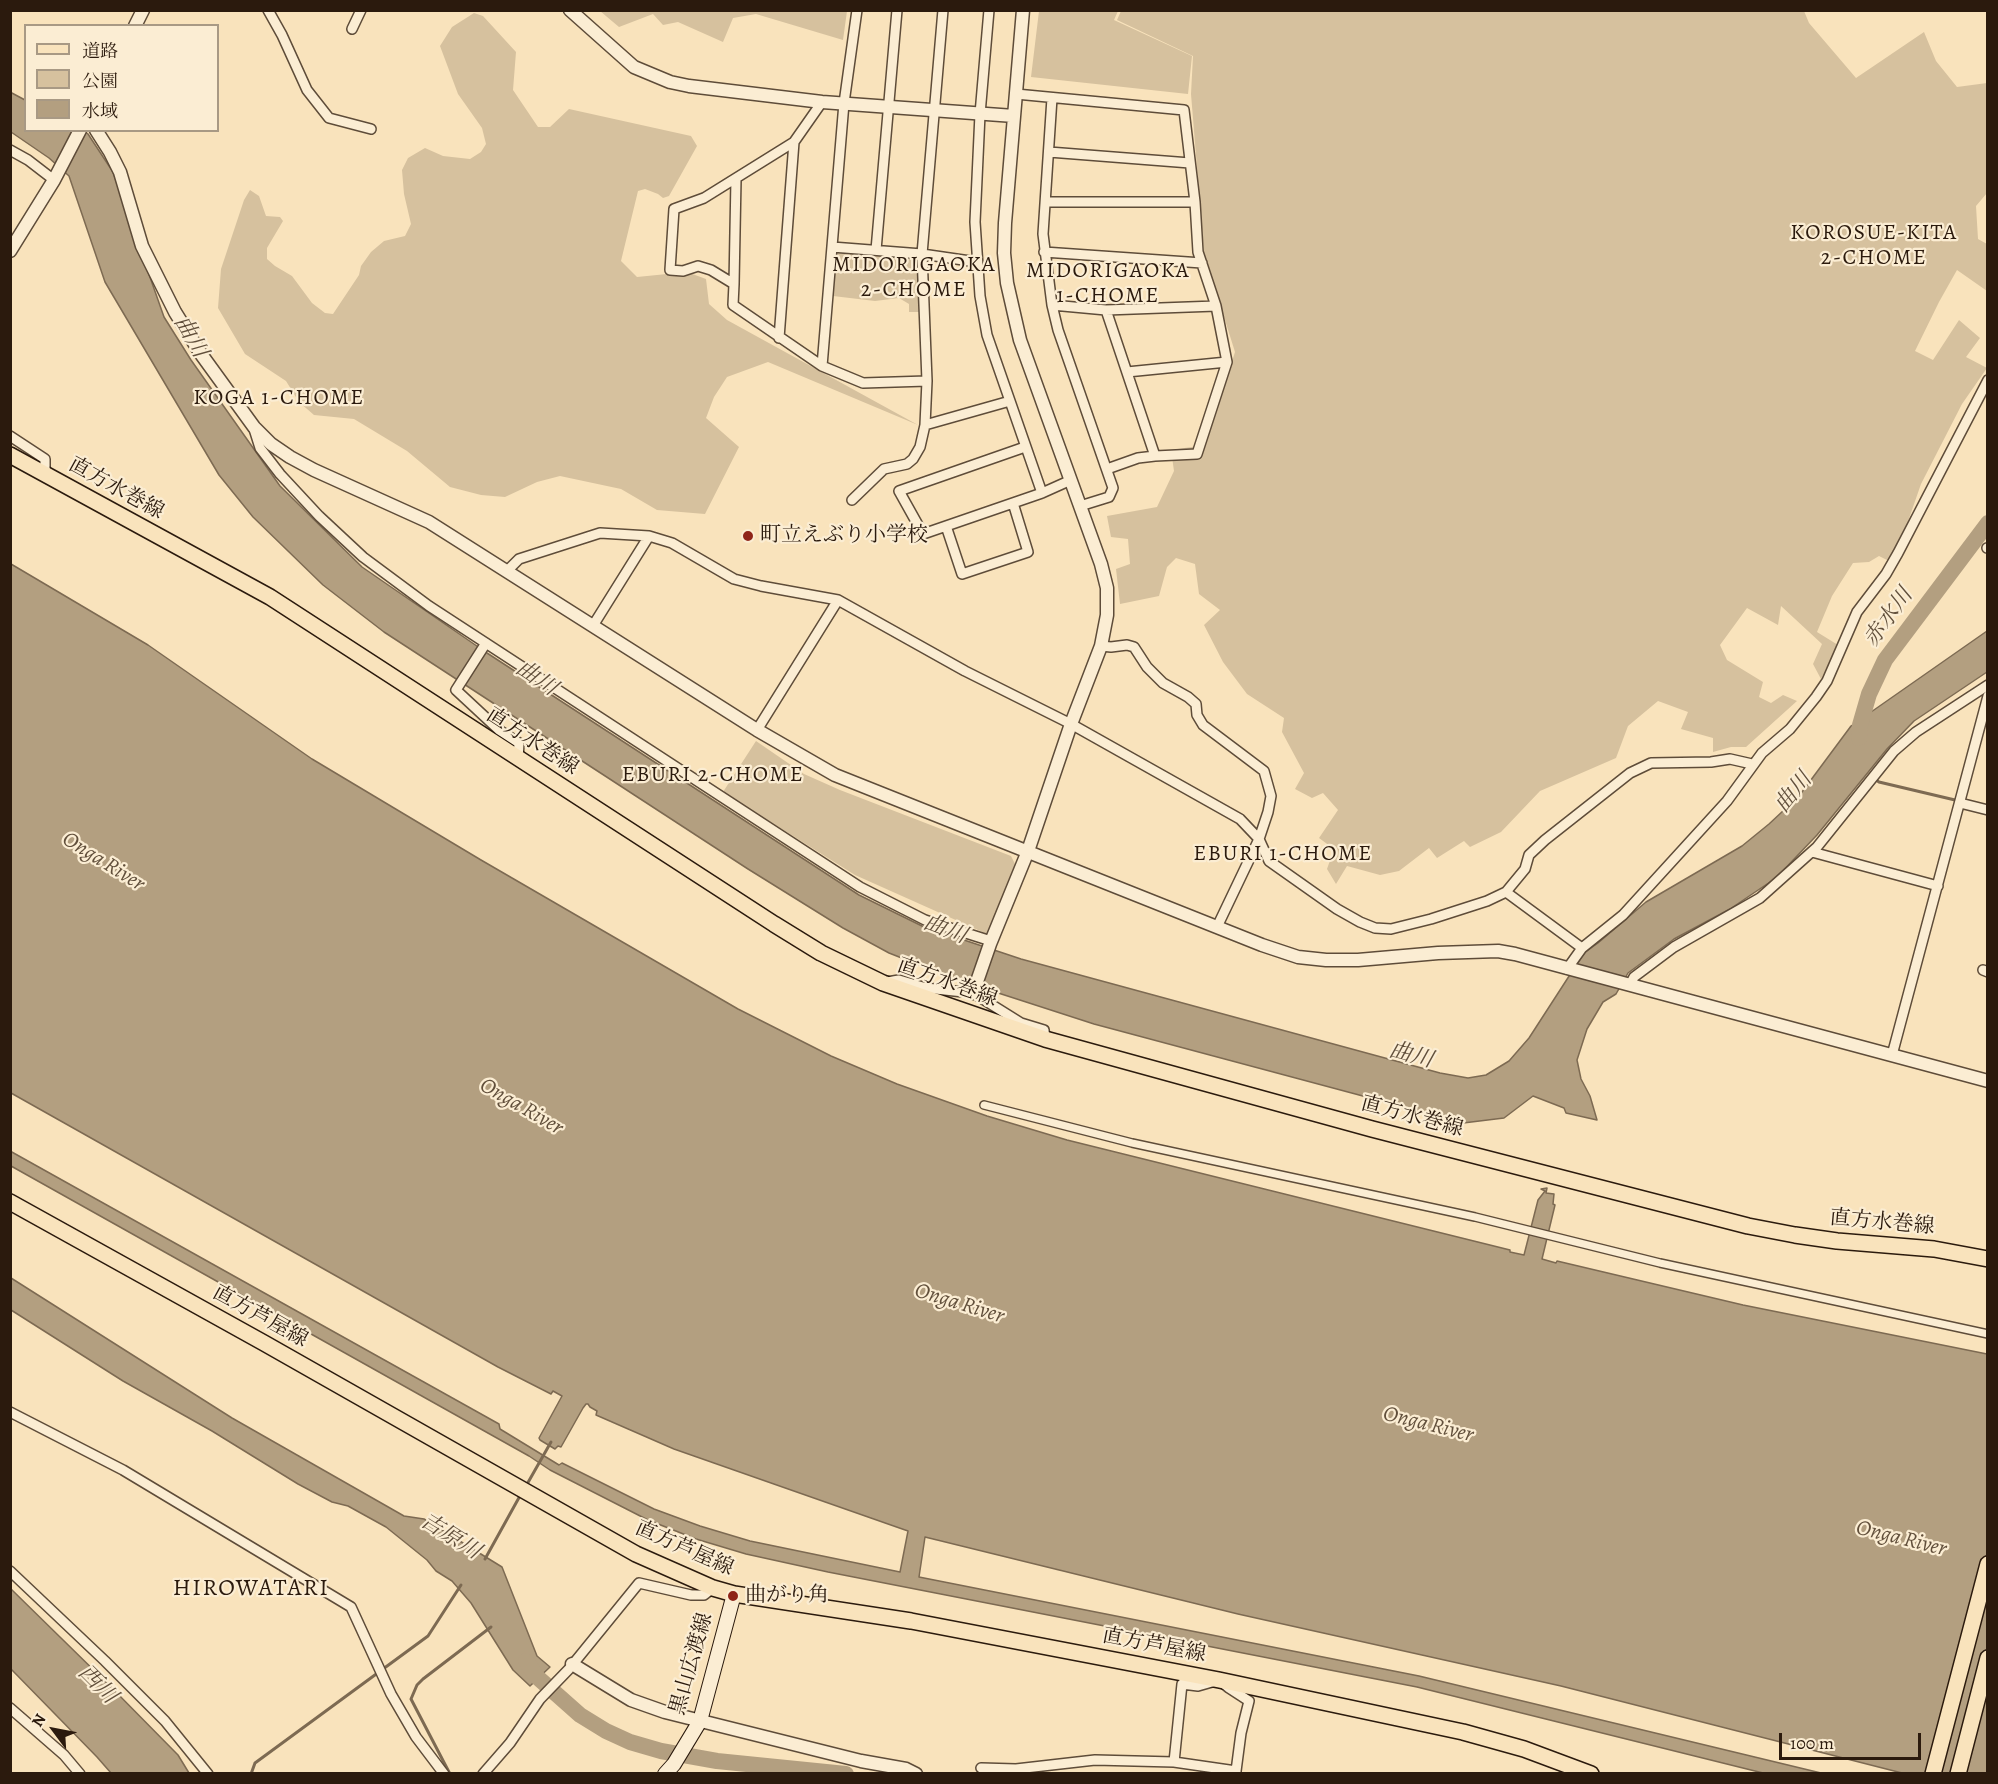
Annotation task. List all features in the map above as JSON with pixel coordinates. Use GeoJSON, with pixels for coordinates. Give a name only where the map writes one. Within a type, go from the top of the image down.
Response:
{"type":"FeatureCollection","features":[{"type":"Feature","properties":{"kind":"main road","name":"直方水巻線"},"geometry":{"type":"LineString","coordinates":[[10,455],[270,597],[774,924],[821,953],[883,983],[1045,1040],[1372,1129],[1748,1226],[1837,1241],[1934,1248],[1988,1259]]}},
{"type":"Feature","properties":{"kind":"main road","name":"直方芦屋線"},"geometry":{"type":"LineString","coordinates":[[10,1202],[636,1554],[713,1588],[734,1594],[911,1621],[1219,1680],[1463,1731],[1524,1749],[1590,1773]]}},
{"type":"Feature","properties":{"kind":"main road"},"geometry":{"type":"LineString","coordinates":[[1933,1773],[1988,1564]]}},
{"type":"Feature","properties":{"kind":"main road","name":"黒山広渡線"},"geometry":{"type":"LineString","coordinates":[[670,1769],[697,1727],[734,1594]]}},
{"type":"Feature","properties":{"kind":"main road"},"geometry":{"type":"LineString","coordinates":[[1958,1773],[1988,1658]]}},
{"type":"Feature","properties":{"kind":"street"},"geometry":{"type":"LineString","coordinates":[[136,24],[143,10]]}},
{"type":"Feature","properties":{"kind":"street"},"geometry":{"type":"LineString","coordinates":[[268,10],[307,90],[329,118],[372,129]]}},
{"type":"Feature","properties":{"kind":"street"},"geometry":{"type":"LineString","coordinates":[[352,29],[361,10]]}},
{"type":"Feature","properties":{"kind":"street"},"geometry":{"type":"LineString","coordinates":[[570,10],[634,67],[670,82],[822,102],[1014,116]]}},
{"type":"Feature","properties":{"kind":"street"},"geometry":{"type":"LineString","coordinates":[[822,366],[844,103],[857,10]]}},
{"type":"Feature","properties":{"kind":"street"},"geometry":{"type":"LineString","coordinates":[[876,250],[897,10]]}},
{"type":"Feature","properties":{"kind":"street"},"geometry":{"type":"LineString","coordinates":[[852,500],[884,469],[907,464],[913,459],[920,447],[925,425],[927,381],[922,254],[943,10]]}},
{"type":"Feature","properties":{"kind":"street"},"geometry":{"type":"LineString","coordinates":[[989,10],[980,114],[975,222],[980,296],[987,335],[1042,493]]}},
{"type":"Feature","properties":{"kind":"street"},"geometry":{"type":"LineString","coordinates":[[973,993],[1028,851],[1071,724],[1101,646],[1107,615],[1107,588],[1101,564],[1020,340],[1007,283],[1004,253],[1005,223],[1023,10]]}},
{"type":"Feature","properties":{"kind":"street"},"geometry":{"type":"LineString","coordinates":[[1016,94],[1184,110],[1195,202],[1198,252],[1216,306],[1227,362],[1197,454],[1138,458],[1107,469]]}},
{"type":"Feature","properties":{"kind":"street"},"geometry":{"type":"LineString","coordinates":[[1052,98],[1043,234],[1052,305],[1058,330],[1113,488],[1109,497],[1080,506]]}},
{"type":"Feature","properties":{"kind":"street"},"geometry":{"type":"LineString","coordinates":[[734,284],[711,270],[698,266],[683,271],[670,270],[674,208],[704,198],[794,142],[822,102]]}},
{"type":"Feature","properties":{"kind":"street"},"geometry":{"type":"LineString","coordinates":[[10,251],[54,180],[79,132]]}},
{"type":"Feature","properties":{"kind":"street"},"geometry":{"type":"LineString","coordinates":[[97,132],[120,172],[142,246],[175,312],[201,354],[254,427],[271,444],[290,457],[429,522],[594,624],[757,730],[836,775],[1289,954],[1317,959],[1358,960],[1438,953],[1498,951],[1988,1081]]}},
{"type":"Feature","properties":{"kind":"street"},"geometry":{"type":"LineString","coordinates":[[779,338],[794,142]]}},
{"type":"Feature","properties":{"kind":"street"},"geometry":{"type":"LineString","coordinates":[[10,150],[28,160],[54,180]]}},
{"type":"Feature","properties":{"kind":"street"},"geometry":{"type":"LineString","coordinates":[[1049,152],[1190,163]]}},
{"type":"Feature","properties":{"kind":"street"},"geometry":{"type":"LineString","coordinates":[[736,179],[733,305],[822,366],[863,383],[927,381]]}},
{"type":"Feature","properties":{"kind":"street"},"geometry":{"type":"LineString","coordinates":[[1046,202],[1195,202]]}},
{"type":"Feature","properties":{"kind":"street"},"geometry":{"type":"LineString","coordinates":[[832,247],[922,254],[977,262]]}},
{"type":"Feature","properties":{"kind":"street"},"geometry":{"type":"LineString","coordinates":[[1044,252],[1202,262]]}},
{"type":"Feature","properties":{"kind":"street"},"geometry":{"type":"LineString","coordinates":[[1052,305],[1106,310],[1216,306]]}},
{"type":"Feature","properties":{"kind":"street"},"geometry":{"type":"LineString","coordinates":[[1106,310],[1155,456]]}},
{"type":"Feature","properties":{"kind":"street"},"geometry":{"type":"LineString","coordinates":[[1127,372],[1227,362]]}},
{"type":"Feature","properties":{"kind":"street"},"geometry":{"type":"LineString","coordinates":[[1569,969],[1582,948],[1623,915],[1727,801],[1752,764],[1790,729],[1827,681],[1857,612],[1886,574],[1898,553],[1988,380]]}},
{"type":"Feature","properties":{"kind":"street"},"geometry":{"type":"LineString","coordinates":[[925,425],[1010,401]]}},
{"type":"Feature","properties":{"kind":"street"},"geometry":{"type":"LineString","coordinates":[[254,427],[260,447],[280,474],[363,557],[429,606],[860,887],[925,920],[991,943]]}},
{"type":"Feature","properties":{"kind":"street"},"geometry":{"type":"LineString","coordinates":[[10,436],[45,459],[45,474]]}},
{"type":"Feature","properties":{"kind":"street"},"geometry":{"type":"LineString","coordinates":[[1025,447],[898,491],[923,534],[1042,493],[1071,480]]}},
{"type":"Feature","properties":{"kind":"street"},"geometry":{"type":"LineString","coordinates":[[946,526],[962,574],[1028,552],[1013,503]]}},
{"type":"Feature","properties":{"kind":"street"},"geometry":{"type":"LineString","coordinates":[[507,571],[519,559],[600,533],[649,536],[672,543],[734,579],[838,600],[965,671],[1071,724],[1240,819],[1259,839],[1269,861],[1337,909],[1375,928],[1391,929],[1431,919],[1487,902],[1506,892],[1525,869],[1529,855],[1545,840],[1630,773],[1651,763],[1711,762],[1730,759],[1752,764]]}},
{"type":"Feature","properties":{"kind":"street"},"geometry":{"type":"LineString","coordinates":[[594,624],[649,536]]}},
{"type":"Feature","properties":{"kind":"street"},"geometry":{"type":"LineString","coordinates":[[757,730],[838,600]]}},
{"type":"Feature","properties":{"kind":"street"},"geometry":{"type":"LineString","coordinates":[[486,643],[456,690],[499,730],[519,743],[518,759]]}},
{"type":"Feature","properties":{"kind":"street"},"geometry":{"type":"LineString","coordinates":[[1101,646],[1134,647],[1147,667],[1163,683],[1196,704],[1197,715],[1203,725],[1264,771],[1271,796],[1259,839],[1217,927]]}},
{"type":"Feature","properties":{"kind":"street"},"geometry":{"type":"LineString","coordinates":[[1628,985],[1634,977],[1674,947],[1760,898],[1812,852],[1894,751],[1916,732],[1988,685]]}},
{"type":"Feature","properties":{"kind":"street"},"geometry":{"type":"LineString","coordinates":[[1892,1055],[1988,696]]}},
{"type":"Feature","properties":{"kind":"street"},"geometry":{"type":"LineString","coordinates":[[1960,803],[1988,810]]}},
{"type":"Feature","properties":{"kind":"street"},"geometry":{"type":"LineString","coordinates":[[1812,852],[1938,886]]}},
{"type":"Feature","properties":{"kind":"street"},"geometry":{"type":"LineString","coordinates":[[1506,892],[1582,948]]}},
{"type":"Feature","properties":{"kind":"street"},"geometry":{"type":"LineString","coordinates":[[883,983],[899,980],[926,988],[973,993],[1022,1023],[1044,1030],[1045,1040]]}},
{"type":"Feature","properties":{"kind":"street"},"geometry":{"type":"LineString","coordinates":[[984,1105],[1132,1143],[1475,1217],[1660,1263],[1988,1334]]}},
{"type":"Feature","properties":{"kind":"street"},"geometry":{"type":"LineString","coordinates":[[10,1412],[123,1470],[351,1607],[391,1694],[416,1737],[444,1773]]}},
{"type":"Feature","properties":{"kind":"street"},"geometry":{"type":"LineString","coordinates":[[10,1571],[105,1660],[165,1721],[208,1773]]}},
{"type":"Feature","properties":{"kind":"street"},"geometry":{"type":"LineString","coordinates":[[484,1773],[510,1743],[540,1699],[571,1666],[639,1583],[691,1595],[704,1595],[713,1588]]}},
{"type":"Feature","properties":{"kind":"street"},"geometry":{"type":"LineString","coordinates":[[571,1666],[631,1700],[697,1727],[906,1769],[916,1773]]}},
{"type":"Feature","properties":{"kind":"street"},"geometry":{"type":"LineString","coordinates":[[981,1768],[1016,1769],[1095,1761],[1174,1762],[1236,1772],[1241,1733],[1249,1701],[1219,1680],[1198,1686],[1182,1684],[1174,1762]]}},
{"type":"Feature","properties":{"kind":"street"},"geometry":{"type":"LineString","coordinates":[[10,1708],[64,1755],[80,1773]]}},
{"type":"Feature","properties":{"kind":"green space"},"geometry":{"type":"Polygon","coordinates":[[[600,11],[847,11],[843,40],[756,14],[733,18],[723,42],[678,22],[663,25],[653,14],[619,27],[600,11]]]}},
{"type":"Feature","properties":{"kind":"green space"},"geometry":{"type":"Polygon","coordinates":[[[1039,11],[1118,11],[1114,20],[1192,56],[1188,94],[1031,77],[1039,11]]]}},
{"type":"Feature","properties":{"kind":"green space"},"geometry":{"type":"Polygon","coordinates":[[[1121,11],[1804,11],[1809,23],[1856,78],[1924,32],[1936,61],[1957,87],[1987,83],[1987,193],[1976,206],[1978,239],[1987,244],[1987,291],[1957,270],[1915,351],[1933,360],[1959,320],[1980,338],[1966,357],[1987,368],[1962,404],[1921,484],[1905,530],[1889,561],[1879,556],[1869,562],[1853,563],[1832,596],[1817,632],[1838,645],[1821,679],[1813,664],[1822,644],[1781,606],[1778,625],[1747,608],[1720,645],[1727,660],[1763,682],[1759,697],[1771,703],[1783,695],[1797,701],[1746,747],[1731,747],[1713,752],[1713,738],[1681,729],[1688,712],[1658,701],[1628,726],[1616,758],[1540,791],[1501,832],[1470,847],[1464,841],[1437,858],[1429,848],[1399,871],[1380,875],[1347,866],[1336,884],[1327,869],[1334,849],[1319,838],[1338,810],[1323,793],[1312,798],[1295,789],[1304,773],[1282,732],[1284,718],[1247,694],[1223,662],[1204,625],[1220,610],[1199,594],[1195,564],[1176,558],[1167,567],[1159,596],[1120,604],[1116,569],[1130,564],[1128,539],[1111,537],[1107,516],[1157,507],[1174,471],[1171,450],[1205,445],[1235,352],[1204,253],[1191,94],[1193,56],[1117,20],[1121,11]]]}},
{"type":"Feature","properties":{"kind":"green space"},"geometry":{"type":"Polygon","coordinates":[[[474,13],[483,16],[516,52],[513,90],[538,127],[550,127],[569,109],[691,136],[697,146],[669,196],[663,198],[645,189],[638,191],[621,261],[637,277],[687,272],[706,279],[709,304],[727,320],[918,425],[768,362],[727,377],[714,397],[706,418],[739,447],[705,514],[657,510],[621,489],[560,476],[537,482],[505,497],[481,495],[450,487],[407,451],[354,419],[314,415],[299,402],[286,381],[245,354],[218,308],[221,269],[244,200],[250,190],[259,196],[266,216],[280,217],[283,221],[267,248],[267,259],[292,276],[312,303],[325,313],[333,314],[371,252],[384,241],[405,236],[411,224],[404,194],[402,170],[408,158],[425,148],[443,156],[470,159],[481,152],[486,144],[482,128],[458,94],[440,46],[452,27],[474,13]]]}},
{"type":"Feature","properties":{"kind":"green space"},"geometry":{"type":"Polygon","coordinates":[[[839,252],[913,258],[919,264],[919,312],[909,312],[909,304],[899,298],[875,301],[833,296],[835,255],[839,252]]]}},
{"type":"Feature","properties":{"kind":"green space"},"geometry":{"type":"Polygon","coordinates":[[[756,741],[804,774],[1011,856],[1015,864],[987,934],[855,875],[723,792],[756,741]]]}},
{"type":"Feature","properties":{"kind":"water"},"geometry":{"type":"Polygon","coordinates":[[[10,92],[24,99],[24,132],[85,132],[88,134],[113,172],[164,317],[191,360],[280,486],[362,567],[487,653],[859,895],[922,926],[1021,959],[1440,1073],[1468,1078],[1486,1075],[1509,1061],[1529,1038],[1584,953],[1646,902],[1742,846],[1769,824],[1799,796],[1851,726],[1987,631],[1987,672],[1914,721],[1887,749],[1817,835],[1776,878],[1730,909],[1674,939],[1628,973],[1616,994],[1603,1002],[1587,1029],[1577,1060],[1581,1079],[1590,1096],[1597,1120],[1566,1113],[1564,1108],[1533,1096],[1504,1118],[1455,1124],[1456,1118],[1445,1118],[1094,1024],[955,979],[889,953],[843,928],[748,869],[384,632],[323,585],[253,517],[219,475],[105,282],[69,176],[49,158],[11,132],[10,92]]]}},
{"type":"Feature","properties":{"kind":"water","name":"Onga River"},"geometry":{"type":"Polygon","coordinates":[[[11,564],[148,645],[312,759],[481,860],[738,1009],[831,1056],[897,1084],[987,1116],[1067,1140],[1524,1255],[1538,1200],[1545,1191],[1541,1189],[1547,1188],[1546,1193],[1554,1194],[1553,1204],[1555,1205],[1542,1259],[1743,1305],[1987,1354],[1987,1773],[1902,1773],[1561,1686],[1238,1614],[925,1537],[919,1577],[1419,1676],[1821,1773],[1763,1773],[1417,1687],[828,1572],[746,1554],[696,1539],[648,1520],[550,1470],[529,1456],[11,1166],[10,1151],[499,1424],[500,1429],[559,1465],[562,1463],[654,1509],[750,1541],[900,1572],[908,1531],[674,1449],[596,1415],[597,1411],[588,1404],[583,1408],[561,1447],[558,1446],[555,1449],[539,1438],[562,1396],[553,1391],[551,1394],[498,1367],[11,1093],[11,564]]]}},
{"type":"Feature","properties":{"kind":"water"},"geometry":{"type":"Polygon","coordinates":[[[11,1278],[232,1418],[404,1516],[424,1519],[502,1567],[537,1656],[550,1667],[530,1686],[513,1670],[471,1603],[452,1581],[436,1571],[427,1560],[386,1527],[348,1506],[332,1502],[298,1484],[212,1431],[123,1381],[11,1310],[11,1278]]]}},
{"type":"Feature","properties":{"kind":"water","name":"西川"},"geometry":{"type":"Polygon","coordinates":[[[11,1589],[178,1755],[189,1773],[111,1773],[11,1669],[11,1589]]]}},
{"type":"Feature","properties":{"kind":"waterway","name":"赤水川"},"geometry":{"type":"LineString","coordinates":[[1859,738],[1860,725],[1869,694],[1885,660],[1988,523]]}},
{"type":"Feature","properties":{"kind":"waterway"},"geometry":{"type":"LineString","coordinates":[[1873,778],[1879,782],[1955,800]]}},
{"type":"Feature","properties":{"kind":"waterway"},"geometry":{"type":"LineString","coordinates":[[526,1486],[551,1442]]}},
{"type":"Feature","properties":{"kind":"waterway"},"geometry":{"type":"LineString","coordinates":[[485,1559],[521,1494]]}},
{"type":"Feature","properties":{"kind":"waterway"},"geometry":{"type":"LineString","coordinates":[[251,1774],[255,1763],[428,1636],[461,1585]]}},
{"type":"Feature","properties":{"kind":"waterway"},"geometry":{"type":"LineString","coordinates":[[450,1774],[411,1699],[417,1685],[423,1679],[491,1627]]}},
{"type":"Feature","properties":{"kind":"waterway","name":"吉原川"},"geometry":{"type":"LineString","coordinates":[[526,1661],[536,1676],[580,1715],[630,1742],[661,1751],[717,1761],[846,1774]]}},
{"type":"Feature","properties":{"kind":"place","name":"町立えぶり小学校"},"geometry":{"type":"Point","coordinates":[748,536]}},
{"type":"Feature","properties":{"kind":"place","name":"曲がり角"},"geometry":{"type":"Point","coordinates":[733,1596]}},
{"type":"Feature","properties":{"kind":"district","name":"KOROSUE-KITA 2-CHOME"},"geometry":{"type":"Point","coordinates":[1874,246]}},
{"type":"Feature","properties":{"kind":"district","name":"MIDORIGAOKA 2-CHOME"},"geometry":{"type":"Point","coordinates":[914,278]}},
{"type":"Feature","properties":{"kind":"district","name":"MIDORIGAOKA 1-CHOME"},"geometry":{"type":"Point","coordinates":[1108,284]}},
{"type":"Feature","properties":{"kind":"district","name":"KOGA 1-CHOME"},"geometry":{"type":"Point","coordinates":[279,399]}},
{"type":"Feature","properties":{"kind":"district","name":"EBURI 2-CHOME"},"geometry":{"type":"Point","coordinates":[713,776]}},
{"type":"Feature","properties":{"kind":"district","name":"EBURI 1-CHOME"},"geometry":{"type":"Point","coordinates":[1283,855]}},
{"type":"Feature","properties":{"kind":"district","name":"HIROWATARI"},"geometry":{"type":"Point","coordinates":[251,1589]}},
{"type":"Feature","properties":{"kind":"water label","name":"曲川"},"geometry":{"type":"Point","coordinates":[190,337]}},
{"type":"Feature","properties":{"kind":"water label","name":"曲川"},"geometry":{"type":"Point","coordinates":[536,679]}},
{"type":"Feature","properties":{"kind":"water label","name":"曲川"},"geometry":{"type":"Point","coordinates":[1794,793]}},
{"type":"Feature","properties":{"kind":"water label","name":"曲川"},"geometry":{"type":"Point","coordinates":[945,930]}},
{"type":"Feature","properties":{"kind":"water label","name":"曲川"},"geometry":{"type":"Point","coordinates":[1411,1056]}}]}
